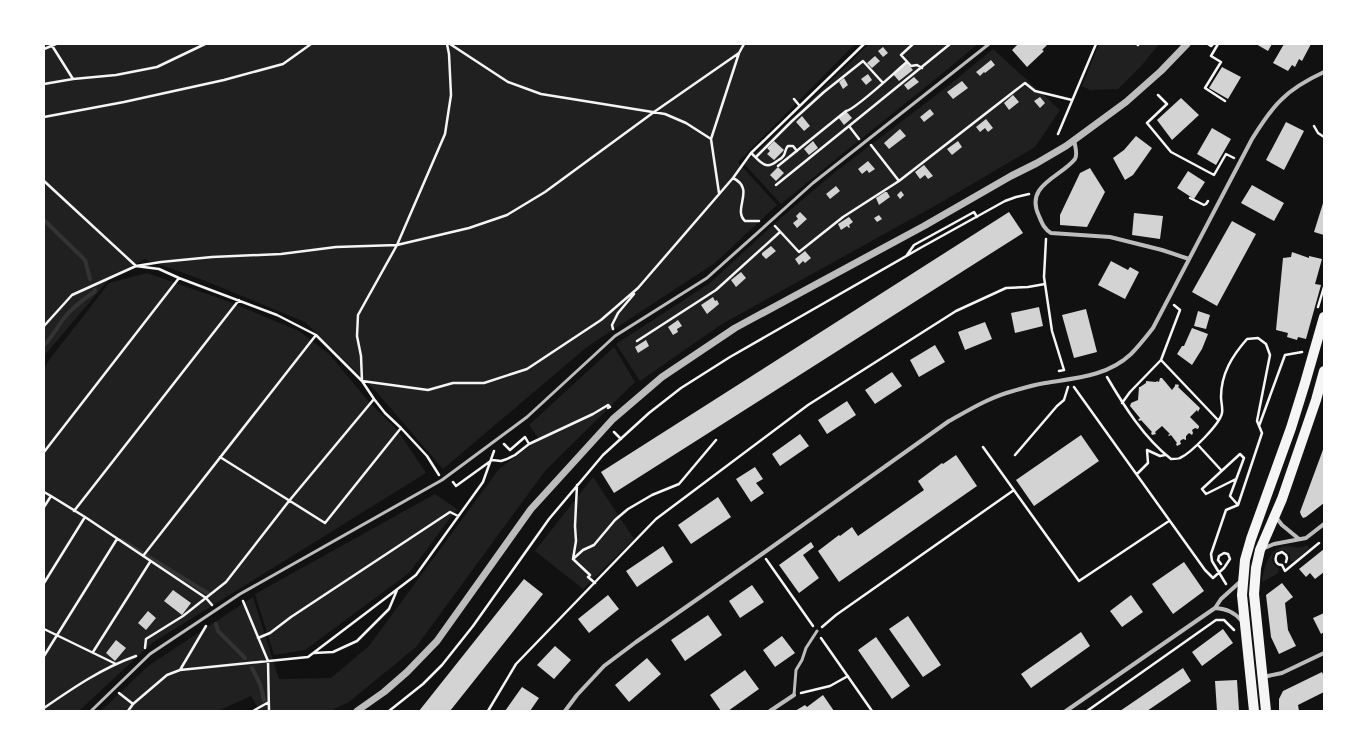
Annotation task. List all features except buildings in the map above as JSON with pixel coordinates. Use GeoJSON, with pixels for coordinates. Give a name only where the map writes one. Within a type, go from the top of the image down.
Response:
{"type":"FeatureCollection","features":[{"type":"Feature","properties":{"kind":"main road"},"geometry":{"type":"LineString","coordinates":[[1254,711],[1244,623],[1243,580],[1246,553],[1293,420],[1324,317]]}},
{"type":"Feature","properties":{"kind":"main road"},"geometry":{"type":"LineString","coordinates":[[1266,711],[1254,594],[1256,568],[1260,550],[1275,516],[1316,400],[1324,371]]}},
{"type":"Feature","properties":{"kind":"street"},"geometry":{"type":"LineString","coordinates":[[357,711],[384,692],[407,672],[437,641],[531,509],[613,418],[662,377],[735,328],[924,226],[1011,176],[1037,163],[1074,140],[1126,102],[1162,71],[1187,44]]}},
{"type":"Feature","properties":{"kind":"street"},"geometry":{"type":"LineString","coordinates":[[565,711],[577,695],[604,666],[949,421],[980,404],[1011,392],[1044,384],[1085,377],[1104,371],[1118,364],[1131,354],[1153,328],[1240,161],[1269,113],[1282,98],[1301,84],[1323,72]]}},
{"type":"Feature","properties":{"kind":"street"},"geometry":{"type":"LineString","coordinates":[[1074,140],[1076,152],[1075,159],[1053,177],[1037,194],[1035,201],[1037,213],[1047,231],[1051,233],[1110,238],[1162,250],[1189,259]]}},
{"type":"Feature","properties":{"kind":"street"},"geometry":{"type":"LineString","coordinates":[[1275,516],[1282,526],[1299,539]]}},
{"type":"Feature","properties":{"kind":"street"},"geometry":{"type":"LineString","coordinates":[[1260,550],[1274,544],[1306,538],[1324,524]]}},
{"type":"Feature","properties":{"kind":"street"},"geometry":{"type":"LineString","coordinates":[[1066,711],[1215,608],[1221,600],[1243,580]]}},
{"type":"Feature","properties":{"kind":"street"},"geometry":{"type":"LineString","coordinates":[[1215,608],[1230,611],[1236,614],[1244,623]]}},
{"type":"Feature","properties":{"kind":"street"},"geometry":{"type":"LineString","coordinates":[[1262,677],[1282,673],[1324,653]]}},
{"type":"Feature","properties":{"kind":"street"},"geometry":{"type":"LineString","coordinates":[[770,711],[794,695]]}},
{"type":"Feature","properties":{"kind":"lane"},"geometry":{"type":"LineString","coordinates":[[91,711],[148,656],[240,594],[442,480],[526,417],[615,336],[707,278],[813,183],[989,44]]}},
{"type":"Feature","properties":{"kind":"lane"},"geometry":{"type":"LineString","coordinates":[[1323,72],[1324,67]]}},
{"type":"Feature","properties":{"kind":"lane"},"geometry":{"type":"LineString","coordinates":[[794,695],[796,670],[802,660],[806,648],[817,631]]}},
{"type":"Feature","properties":{"kind":"path"},"geometry":{"type":"LineString","coordinates":[[44,49],[56,44]]}},
{"type":"Feature","properties":{"kind":"path"},"geometry":{"type":"LineString","coordinates":[[44,84],[73,79],[116,75],[158,67],[205,44]]}},
{"type":"Feature","properties":{"kind":"path"},"geometry":{"type":"LineString","coordinates":[[44,117],[124,102],[224,80],[283,64],[311,44]]}},
{"type":"Feature","properties":{"kind":"path"},"geometry":{"type":"LineString","coordinates":[[448,44],[508,82],[540,94],[665,114],[686,123],[711,139]]}},
{"type":"Feature","properties":{"kind":"path"},"geometry":{"type":"LineString","coordinates":[[362,381],[361,356],[357,336],[358,315],[397,245],[445,134],[451,95],[448,44]]}},
{"type":"Feature","properties":{"kind":"path"},"geometry":{"type":"LineString","coordinates":[[719,194],[711,139],[739,53],[744,44]]}},
{"type":"Feature","properties":{"kind":"path"},"geometry":{"type":"LineString","coordinates":[[615,336],[612,325],[618,313],[733,178],[751,152],[864,44]]}},
{"type":"Feature","properties":{"kind":"path"},"geometry":{"type":"LineString","coordinates":[[913,44],[901,54],[911,66],[917,65],[922,68]]}},
{"type":"Feature","properties":{"kind":"path"},"geometry":{"type":"LineString","coordinates":[[776,185],[950,44]]}},
{"type":"Feature","properties":{"kind":"path"},"geometry":{"type":"LineString","coordinates":[[1058,134],[1096,44]]}},
{"type":"Feature","properties":{"kind":"path"},"geometry":{"type":"LineString","coordinates":[[1208,44],[1210,46],[1212,44]]}},
{"type":"Feature","properties":{"kind":"path"},"geometry":{"type":"LineString","coordinates":[[1218,44],[1211,56],[1221,62],[1205,88],[1225,101]]}},
{"type":"Feature","properties":{"kind":"path"},"geometry":{"type":"LineString","coordinates":[[52,45],[73,79]]}},
{"type":"Feature","properties":{"kind":"path"},"geometry":{"type":"LineString","coordinates":[[44,326],[72,295],[136,266],[212,257],[281,254],[336,247],[397,245],[469,228],[506,215],[545,192],[654,112],[739,53]]}},
{"type":"Feature","properties":{"kind":"path"},"geometry":{"type":"LineString","coordinates":[[756,157],[824,92],[863,61],[883,83]]}},
{"type":"Feature","properties":{"kind":"path"},"geometry":{"type":"LineString","coordinates":[[778,166],[846,111],[849,111],[908,62]]}},
{"type":"Feature","properties":{"kind":"path"},"geometry":{"type":"LineString","coordinates":[[775,226],[799,252],[843,217],[899,181],[1025,83],[1035,91],[1072,100]]}},
{"type":"Feature","properties":{"kind":"path"},"geometry":{"type":"LineString","coordinates":[[1158,95],[1167,104],[1147,123],[1171,152],[1214,175],[1226,154],[1240,161]]}},
{"type":"Feature","properties":{"kind":"path"},"geometry":{"type":"LineString","coordinates":[[794,99],[799,105]]}},
{"type":"Feature","properties":{"kind":"path"},"geometry":{"type":"LineString","coordinates":[[849,126],[863,144]]}},
{"type":"Feature","properties":{"kind":"path"},"geometry":{"type":"LineString","coordinates":[[1314,126],[1318,133],[1324,137]]}},
{"type":"Feature","properties":{"kind":"path"},"geometry":{"type":"LineString","coordinates":[[871,144],[899,181]]}},
{"type":"Feature","properties":{"kind":"path"},"geometry":{"type":"LineString","coordinates":[[751,152],[764,165],[768,166],[780,159],[784,155],[788,146],[794,146],[797,151]]}},
{"type":"Feature","properties":{"kind":"path"},"geometry":{"type":"LineString","coordinates":[[733,178],[743,187],[744,196],[741,213],[742,218],[745,221],[750,222]]}},
{"type":"Feature","properties":{"kind":"path"},"geometry":{"type":"LineString","coordinates":[[44,181],[136,266],[159,269],[277,315],[316,335],[362,381],[385,413],[427,456],[442,480]]}},
{"type":"Feature","properties":{"kind":"path"},"geometry":{"type":"LineString","coordinates":[[388,711],[423,684],[442,665],[549,519],[603,455],[650,413],[681,388],[730,356],[1005,201],[1026,195],[1037,194]]}},
{"type":"Feature","properties":{"kind":"path"},"geometry":{"type":"LineString","coordinates":[[1190,198],[1200,204]]}},
{"type":"Feature","properties":{"kind":"path"},"geometry":{"type":"LineString","coordinates":[[907,256],[914,245],[974,212],[977,217]]}},
{"type":"Feature","properties":{"kind":"path"},"geometry":{"type":"LineString","coordinates":[[1047,231],[1044,277],[1052,331],[1064,370],[1052,372]]}},
{"type":"Feature","properties":{"kind":"path"},"geometry":{"type":"LineString","coordinates":[[637,341],[716,290],[780,232]]}},
{"type":"Feature","properties":{"kind":"path"},"geometry":{"type":"LineString","coordinates":[[44,452],[179,278]]}},
{"type":"Feature","properties":{"kind":"path"},"geometry":{"type":"LineString","coordinates":[[488,711],[516,664],[656,519],[808,405],[956,311],[1006,288],[1028,287],[1045,284]]}},
{"type":"Feature","properties":{"kind":"path"},"geometry":{"type":"LineString","coordinates":[[362,381],[428,390],[453,383],[484,383],[527,370],[602,320],[638,288]]}},
{"type":"Feature","properties":{"kind":"path"},"geometry":{"type":"LineString","coordinates":[[74,511],[239,300]]}},
{"type":"Feature","properties":{"kind":"path"},"geometry":{"type":"LineString","coordinates":[[1122,403],[1130,392],[1161,360],[1180,310],[1168,300]]}},
{"type":"Feature","properties":{"kind":"path"},"geometry":{"type":"LineString","coordinates":[[143,556],[316,335]]}},
{"type":"Feature","properties":{"kind":"path"},"geometry":{"type":"LineString","coordinates":[[1104,371],[1122,403],[1147,435],[1171,459],[1181,458],[1198,444],[1216,425],[1222,413],[1222,381],[1228,364],[1236,352],[1247,340],[1258,338],[1266,344],[1270,355],[1257,421],[1262,433],[1238,505],[1226,510],[1212,554],[1212,561],[1226,584]]}},
{"type":"Feature","properties":{"kind":"path"},"geometry":{"type":"LineString","coordinates":[[1259,426],[1285,355],[1305,351]]}},
{"type":"Feature","properties":{"kind":"path"},"geometry":{"type":"LineString","coordinates":[[1161,360],[1218,420]]}},
{"type":"Feature","properties":{"kind":"path"},"geometry":{"type":"LineString","coordinates":[[1070,380],[1169,521],[1213,578],[1230,561],[1228,554],[1224,553],[1219,556],[1218,560],[1221,564]]}},
{"type":"Feature","properties":{"kind":"path"},"geometry":{"type":"LineString","coordinates":[[1015,455],[1057,406],[1064,400],[1070,380]]}},
{"type":"Feature","properties":{"kind":"path"},"geometry":{"type":"LineString","coordinates":[[148,656],[145,652],[146,639],[183,616],[226,582],[289,501],[374,399]]}},
{"type":"Feature","properties":{"kind":"path"},"geometry":{"type":"LineString","coordinates":[[448,475],[456,486],[492,460],[501,461],[507,459],[515,455],[529,444],[594,414],[608,405],[610,407],[606,411],[607,412]]}},
{"type":"Feature","properties":{"kind":"path"},"geometry":{"type":"LineString","coordinates":[[220,457],[325,523],[401,428]]}},
{"type":"Feature","properties":{"kind":"path"},"geometry":{"type":"LineString","coordinates":[[615,433],[621,439]]}},
{"type":"Feature","properties":{"kind":"path"},"geometry":{"type":"LineString","coordinates":[[128,711],[133,704],[167,675],[180,670],[308,657],[416,575],[483,482],[492,460],[497,439],[510,450],[525,437],[529,444]]}},
{"type":"Feature","properties":{"kind":"path"},"geometry":{"type":"LineString","coordinates":[[573,559],[583,550],[594,545],[615,520],[628,509],[652,495],[679,484],[716,440]]}},
{"type":"Feature","properties":{"kind":"path"},"geometry":{"type":"LineString","coordinates":[[1198,444],[1221,470]]}},
{"type":"Feature","properties":{"kind":"path"},"geometry":{"type":"LineString","coordinates":[[983,447],[1079,581],[1169,521]]}},
{"type":"Feature","properties":{"kind":"path"},"geometry":{"type":"LineString","coordinates":[[1137,474],[1148,463],[1147,450],[1160,456],[1166,455]]}},
{"type":"Feature","properties":{"kind":"path"},"geometry":{"type":"LineString","coordinates":[[1236,479],[1206,494],[1202,489],[1240,454],[1244,458],[1230,496],[1238,505]]}},
{"type":"Feature","properties":{"kind":"path"},"geometry":{"type":"LineString","coordinates":[[573,559],[576,541],[575,526],[577,485]]}},
{"type":"Feature","properties":{"kind":"path"},"geometry":{"type":"LineString","coordinates":[[817,631],[836,615],[1014,490]]}},
{"type":"Feature","properties":{"kind":"path"},"geometry":{"type":"LineString","coordinates":[[44,492],[85,517],[206,598],[212,604],[216,611],[180,670]]}},
{"type":"Feature","properties":{"kind":"path"},"geometry":{"type":"LineString","coordinates":[[44,507],[51,496]]}},
{"type":"Feature","properties":{"kind":"path"},"geometry":{"type":"LineString","coordinates":[[258,638],[270,632],[450,512],[458,516]]}},
{"type":"Feature","properties":{"kind":"path"},"geometry":{"type":"LineString","coordinates":[[44,583],[85,517]]}},
{"type":"Feature","properties":{"kind":"path"},"geometry":{"type":"LineString","coordinates":[[44,656],[117,539]]}},
{"type":"Feature","properties":{"kind":"path"},"geometry":{"type":"LineString","coordinates":[[1286,562],[1286,555],[1282,552],[1277,554],[1275,558],[1276,562],[1282,564],[1285,570],[1318,543]]}},
{"type":"Feature","properties":{"kind":"path"},"geometry":{"type":"LineString","coordinates":[[762,554],[872,711]]}},
{"type":"Feature","properties":{"kind":"path"},"geometry":{"type":"LineString","coordinates":[[573,559],[590,575],[588,577],[595,583]]}},
{"type":"Feature","properties":{"kind":"path"},"geometry":{"type":"LineString","coordinates":[[93,652],[150,561]]}},
{"type":"Feature","properties":{"kind":"path"},"geometry":{"type":"LineString","coordinates":[[313,653],[333,652],[357,641],[389,609],[398,589]]}},
{"type":"Feature","properties":{"kind":"path"},"geometry":{"type":"LineString","coordinates":[[240,594],[268,661],[269,711]]}},
{"type":"Feature","properties":{"kind":"path"},"geometry":{"type":"LineString","coordinates":[[1087,711],[1216,620]]}},
{"type":"Feature","properties":{"kind":"path"},"geometry":{"type":"LineString","coordinates":[[44,629],[116,664]]}},
{"type":"Feature","properties":{"kind":"path"},"geometry":{"type":"LineString","coordinates":[[44,708],[88,679],[116,664],[145,652]]}},
{"type":"Feature","properties":{"kind":"path"},"geometry":{"type":"LineString","coordinates":[[794,695],[830,686],[848,676]]}},
{"type":"Feature","properties":{"kind":"path"},"geometry":{"type":"LineString","coordinates":[[114,689],[133,704]]}},
{"type":"Feature","properties":{"kind":"path"},"geometry":{"type":"LineString","coordinates":[[253,711],[269,702]]}},
{"type":"Feature","properties":{"kind":"shaded area"},"geometry":{"type":"Polygon","coordinates":[[[44,44],[855,44],[738,162],[777,205],[715,263],[587,347],[443,469],[374,389],[305,322],[203,280],[145,259],[111,277],[44,356],[44,44]]]}},
{"type":"Feature","properties":{"kind":"shaded area"},"geometry":{"type":"Polygon","coordinates":[[[869,44],[978,44],[781,204],[744,164],[869,44]]]}},
{"type":"Feature","properties":{"kind":"shaded area"},"geometry":{"type":"Polygon","coordinates":[[[1099,44],[1159,44],[1142,65],[1118,89],[1090,90],[1082,86],[1099,44]]]}},
{"type":"Feature","properties":{"kind":"shaded area"},"geometry":{"type":"Polygon","coordinates":[[[993,49],[1060,110],[1035,147],[940,203],[722,324],[640,381],[616,344],[710,283],[782,217],[834,173],[948,86],[993,49]]]}},
{"type":"Feature","properties":{"kind":"shaded area"},"geometry":{"type":"Polygon","coordinates":[[[147,273],[227,301],[299,331],[329,354],[370,403],[398,431],[426,473],[152,643],[79,711],[44,711],[44,369],[49,360],[109,283],[147,273]]]}},
{"type":"Feature","properties":{"kind":"shaded area"},"geometry":{"type":"Polygon","coordinates":[[[614,347],[635,382],[545,471],[416,647],[349,702],[330,711],[260,711],[251,696],[218,711],[101,711],[148,666],[253,597],[279,679],[331,678],[369,646],[499,469],[539,439],[529,425],[614,347]]]}},
{"type":"Feature","properties":{"kind":"shaded area"},"geometry":{"type":"Polygon","coordinates":[[[593,477],[634,539],[583,589],[535,551],[593,477]]]}},
{"type":"Feature","properties":{"kind":"shaded area"},"geometry":{"type":"Polygon","coordinates":[[[435,494],[457,509],[409,573],[305,650],[274,655],[255,594],[435,494]]]}},
{"type":"Feature","properties":{"kind":"shaded area"},"geometry":{"type":"Polygon","coordinates":[[[1307,545],[1309,548],[1295,561],[1290,561],[1290,555],[1286,551],[1281,550],[1274,553],[1272,561],[1274,565],[1279,568],[1278,573],[1262,582],[1266,564],[1272,553],[1282,547],[1300,547],[1307,545]]]}},
{"type":"Feature","properties":{"kind":"waterway"},"geometry":{"type":"LineString","coordinates":[[44,220],[85,260],[90,279]]}},
{"type":"Feature","properties":{"kind":"waterway"},"geometry":{"type":"LineString","coordinates":[[44,345],[68,313],[95,290]]}},
{"type":"Feature","properties":{"kind":"waterway"},"geometry":{"type":"LineString","coordinates":[[121,540],[209,594]]}},
{"type":"Feature","properties":{"kind":"waterway"},"geometry":{"type":"LineString","coordinates":[[216,624],[218,631],[245,658]]}},
{"type":"Feature","properties":{"kind":"waterway"},"geometry":{"type":"LineString","coordinates":[[252,668],[260,684],[264,700]]}}]}
